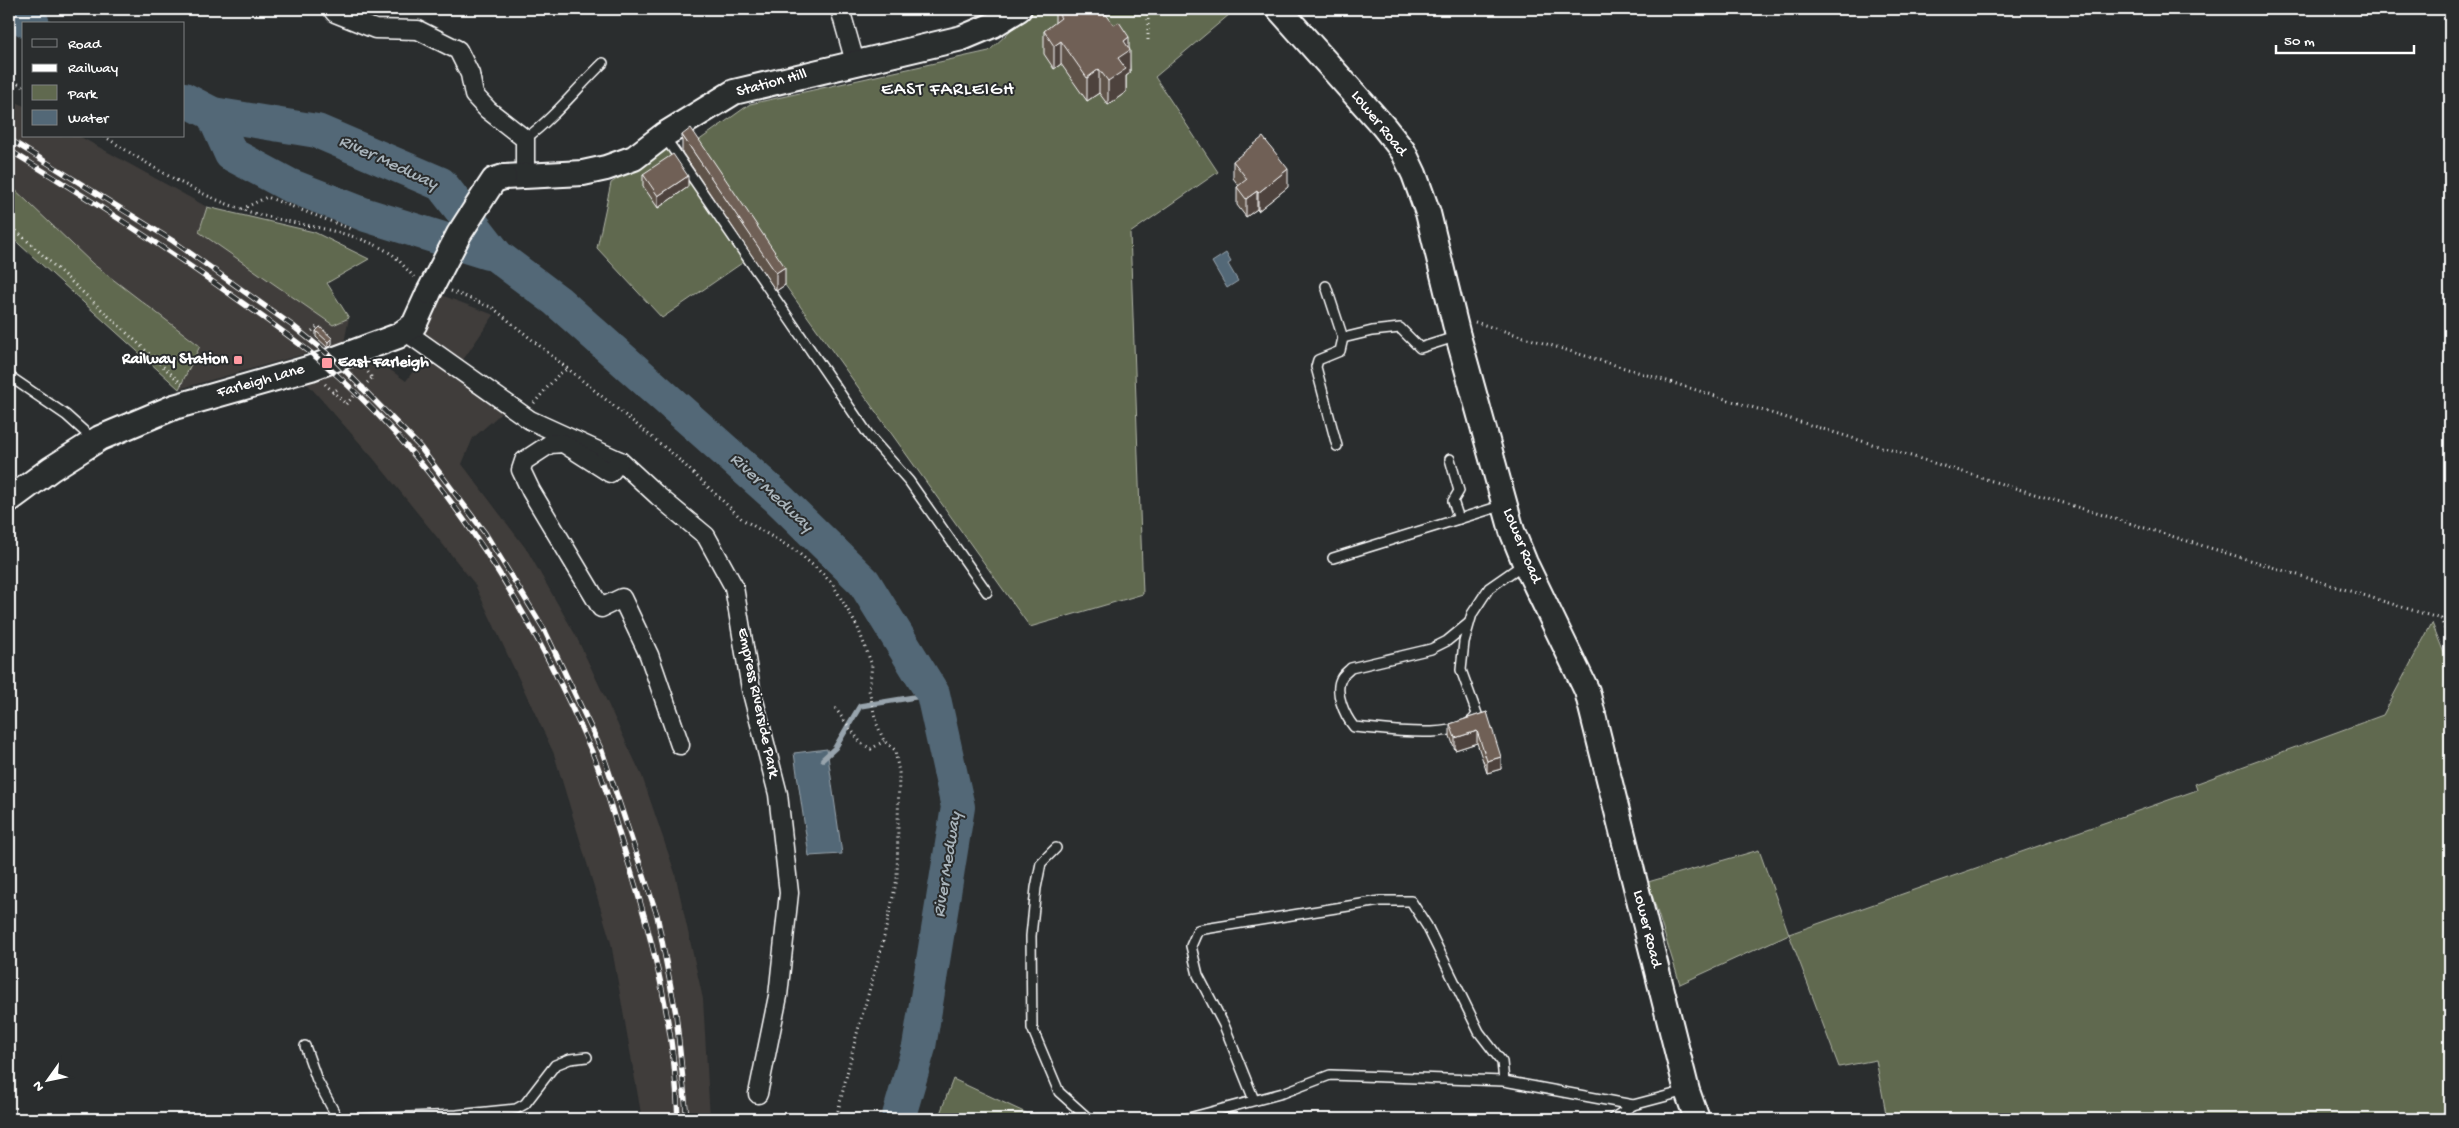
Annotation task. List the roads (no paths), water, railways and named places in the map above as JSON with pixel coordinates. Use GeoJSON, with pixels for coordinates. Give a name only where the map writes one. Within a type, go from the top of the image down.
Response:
{"type":"FeatureCollection","features":[{"type":"Feature","properties":{"kind":"main road","name":"Station Hill"},"geometry":{"type":"LineString","coordinates":[[515,175],[583,173],[606,168],[634,158],[664,135],[734,92],[962,38],[993,24],[1019,9]]}},
{"type":"Feature","properties":{"kind":"main road","name":"Lower Road"},"geometry":{"type":"LineString","coordinates":[[1279,9],[1384,127],[1403,151],[1414,174],[1428,213],[1504,505],[1525,563],[1587,691],[1686,1091],[1697,1119]]}},
{"type":"Feature","properties":{"kind":"main road"},"geometry":{"type":"LineString","coordinates":[[406,332],[414,325],[431,287],[459,234],[494,180],[515,175]]}},
{"type":"Feature","properties":{"kind":"main road","name":"Farleigh Lane"},"geometry":{"type":"LineString","coordinates":[[9,500],[51,468],[95,441],[174,407],[311,368],[406,332]]}},
{"type":"Feature","properties":{"kind":"street"},"geometry":{"type":"LineString","coordinates":[[332,9],[335,13],[375,29],[418,30],[458,50],[470,74],[474,95],[488,110],[525,139],[515,175]]}},
{"type":"Feature","properties":{"kind":"street"},"geometry":{"type":"LineString","coordinates":[[840,9],[856,62]]}},
{"type":"Feature","properties":{"kind":"street","name":"Empress Riverside Park"},"geometry":{"type":"LineString","coordinates":[[406,332],[530,420],[620,461],[706,536],[734,587],[751,688],[778,794],[789,893],[778,996],[758,1094]]}},
{"type":"Feature","properties":{"kind":"street"},"geometry":{"type":"LineString","coordinates":[[620,461],[610,473],[563,443],[550,444],[524,461],[521,470],[531,491],[601,608],[622,598],[649,654],[680,745]]}},
{"type":"Feature","properties":{"kind":"lane"},"geometry":{"type":"LineString","coordinates":[[525,139],[546,124],[563,103],[603,63]]}},
{"type":"Feature","properties":{"kind":"lane"},"geometry":{"type":"LineString","coordinates":[[664,135],[870,437],[909,482],[987,592]]}},
{"type":"Feature","properties":{"kind":"lane"},"geometry":{"type":"LineString","coordinates":[[1326,286],[1343,338],[1340,350],[1318,360],[1316,367],[1337,446]]}},
{"type":"Feature","properties":{"kind":"lane"},"geometry":{"type":"LineString","coordinates":[[1343,338],[1372,331],[1400,328],[1420,348],[1456,326]]}},
{"type":"Feature","properties":{"kind":"lane"},"geometry":{"type":"LineString","coordinates":[[9,376],[66,415],[95,441]]}},
{"type":"Feature","properties":{"kind":"lane"},"geometry":{"type":"LineString","coordinates":[[1450,459],[1459,491],[1453,501],[1459,519]]}},
{"type":"Feature","properties":{"kind":"lane"},"geometry":{"type":"LineString","coordinates":[[1333,558],[1504,505]]}},
{"type":"Feature","properties":{"kind":"lane"},"geometry":{"type":"LineString","coordinates":[[1469,623],[1447,641],[1431,649],[1351,668],[1341,677],[1339,690],[1345,716],[1354,727],[1431,733],[1463,726],[1474,721],[1477,714],[1461,670],[1464,642],[1469,623],[1472,614],[1489,588],[1525,563]]}},
{"type":"Feature","properties":{"kind":"lane"},"geometry":{"type":"LineString","coordinates":[[1056,848],[1041,863],[1036,888],[1031,936],[1032,1028],[1059,1092],[1089,1119]]}},
{"type":"Feature","properties":{"kind":"lane"},"geometry":{"type":"LineString","coordinates":[[1254,1100],[1224,1025],[1198,976],[1191,946],[1198,930],[1380,901],[1411,902],[1427,926],[1479,1032],[1502,1062],[1504,1081]]}},
{"type":"Feature","properties":{"kind":"lane"},"geometry":{"type":"LineString","coordinates":[[305,1046],[317,1080],[338,1119]]}},
{"type":"Feature","properties":{"kind":"lane"},"geometry":{"type":"LineString","coordinates":[[362,1119],[457,1116],[516,1109],[525,1104],[555,1065],[570,1059],[587,1057]]}},
{"type":"Feature","properties":{"kind":"lane"},"geometry":{"type":"LineString","coordinates":[[1185,1119],[1283,1093],[1330,1075],[1504,1081],[1633,1105]]}},
{"type":"Feature","properties":{"kind":"lane"},"geometry":{"type":"LineString","coordinates":[[1612,1119],[1633,1105],[1686,1091]]}},
{"type":"Feature","properties":{"kind":"water"},"geometry":{"type":"Polygon","coordinates":[[[1226,253],[1231,262],[1228,264],[1238,281],[1227,288],[1212,262],[1226,253]]]}},
{"type":"Feature","properties":{"kind":"water"},"geometry":{"type":"Polygon","coordinates":[[[827,749],[842,854],[809,856],[794,753],[827,749]]]}},
{"type":"Feature","properties":{"kind":"waterway","name":"River Medway"},"geometry":{"type":"LineString","coordinates":[[9,11],[29,22]]}},
{"type":"Feature","properties":{"kind":"waterway","name":"River Medway"},"geometry":{"type":"LineString","coordinates":[[185,100],[213,114],[317,131],[441,184],[497,256],[557,301],[778,498],[864,582],[933,694],[958,807],[919,1047],[898,1119]]}},
{"type":"Feature","properties":{"kind":"waterway","name":"River Medway"},"geometry":{"type":"LineString","coordinates":[[213,114],[231,154],[289,185],[366,215],[488,253]]}},
{"type":"Feature","properties":{"kind":"waterway"},"geometry":{"type":"LineString","coordinates":[[823,759],[835,748],[860,706],[933,694]]}},
{"type":"Feature","properties":{"kind":"railway"},"geometry":{"type":"LineString","coordinates":[[9,139],[173,241],[293,326],[334,359],[420,447],[485,533],[544,629],[602,751],[657,915],[676,1014],[687,1119]]}},
{"type":"Feature","properties":{"kind":"railway"},"geometry":{"type":"LineString","coordinates":[[9,150],[174,255],[276,326],[322,362],[366,403],[407,446],[479,542],[511,592],[540,645],[567,698],[601,775],[634,879],[660,981],[672,1050],[678,1119]]}},
{"type":"Feature","properties":{"kind":"place","name":"Railway Station"},"geometry":{"type":"Point","coordinates":[238,360]}},
{"type":"Feature","properties":{"kind":"place","name":"East Farleigh"},"geometry":{"type":"Point","coordinates":[327,363]}},
{"type":"Feature","properties":{"kind":"district","name":"EAST FARLEIGH"},"geometry":{"type":"Point","coordinates":[948,90]}}]}
